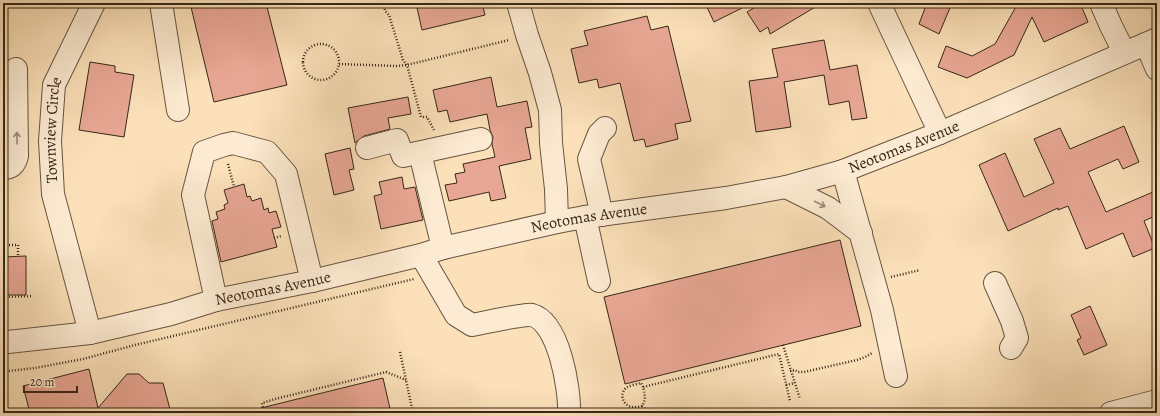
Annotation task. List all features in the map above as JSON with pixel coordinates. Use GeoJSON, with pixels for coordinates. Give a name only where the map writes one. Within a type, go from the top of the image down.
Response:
{"type":"FeatureCollection","features":[{"type":"Feature","properties":{"kind":"street","name":"Townview Circle"},"geometry":{"type":"LineString","coordinates":[[90,333],[53,194],[50,141],[54,85],[94,3]]}},
{"type":"Feature","properties":{"kind":"street"},"geometry":{"type":"LineString","coordinates":[[161,3],[178,110]]}},
{"type":"Feature","properties":{"kind":"street"},"geometry":{"type":"LineString","coordinates":[[518,3],[540,72],[550,110],[557,222]]}},
{"type":"Feature","properties":{"kind":"street"},"geometry":{"type":"LineString","coordinates":[[879,3],[940,133]]}},
{"type":"Feature","properties":{"kind":"street"},"geometry":{"type":"LineString","coordinates":[[1101,3],[1124,52]]}},
{"type":"Feature","properties":{"kind":"street","name":"Neotomas Avenue"},"geometry":{"type":"LineString","coordinates":[[3,341],[8,342],[90,333],[170,314],[216,300],[312,281],[421,255],[443,248],[557,222],[726,198],[786,187],[844,171],[940,133],[1151,41]]}},
{"type":"Feature","properties":{"kind":"street"},"geometry":{"type":"LineString","coordinates":[[1151,41],[1157,69]]}},
{"type":"Feature","properties":{"kind":"street"},"geometry":{"type":"LineString","coordinates":[[3,168],[7,168],[14,164],[17,156],[16,69]]}},
{"type":"Feature","properties":{"kind":"street"},"geometry":{"type":"LineString","coordinates":[[599,281],[589,159],[599,134],[605,128]]}},
{"type":"Feature","properties":{"kind":"street"},"geometry":{"type":"LineString","coordinates":[[367,148],[396,140],[403,156],[481,139]]}},
{"type":"Feature","properties":{"kind":"street"},"geometry":{"type":"LineString","coordinates":[[216,300],[193,195],[204,152],[233,143],[267,152],[286,174],[312,281]]}},
{"type":"Feature","properties":{"kind":"street"},"geometry":{"type":"LineString","coordinates":[[420,153],[443,248]]}},
{"type":"Feature","properties":{"kind":"street"},"geometry":{"type":"LineString","coordinates":[[844,171],[882,310],[896,376]]}},
{"type":"Feature","properties":{"kind":"street"},"geometry":{"type":"LineString","coordinates":[[786,187],[828,208],[861,233]]}},
{"type":"Feature","properties":{"kind":"street"},"geometry":{"type":"LineString","coordinates":[[421,255],[456,315],[472,325],[505,318],[532,315],[544,322],[554,338],[566,375],[570,403],[569,413]]}},
{"type":"Feature","properties":{"kind":"street"},"geometry":{"type":"LineString","coordinates":[[995,283],[1012,321],[1017,338],[1011,348]]}},
{"type":"Feature","properties":{"kind":"street"},"geometry":{"type":"LineString","coordinates":[[1111,413],[1157,401]]}},
{"type":"Feature","properties":{"kind":"path"},"geometry":{"type":"LineString","coordinates":[[384,3],[385,11],[390,15],[403,60],[407,65],[421,117],[428,116],[433,130],[447,127],[451,146]]}},
{"type":"Feature","properties":{"kind":"path"},"geometry":{"type":"LineString","coordinates":[[339,64],[407,65],[527,35]]}},
{"type":"Feature","properties":{"kind":"path"},"geometry":{"type":"LineString","coordinates":[[316,44],[321,44],[327,45],[336,52],[339,58],[339,64],[338,70],[334,74],[326,80],[320,80],[306,73],[302,62],[306,51],[310,47],[316,44]]}},
{"type":"Feature","properties":{"kind":"path"},"geometry":{"type":"LineString","coordinates":[[3,245],[18,245],[18,257]]}},
{"type":"Feature","properties":{"kind":"path"},"geometry":{"type":"LineString","coordinates":[[890,277],[920,270]]}},
{"type":"Feature","properties":{"kind":"path"},"geometry":{"type":"LineString","coordinates":[[3,370],[8,371],[35,368],[83,359],[135,345],[417,278]]}},
{"type":"Feature","properties":{"kind":"path"},"geometry":{"type":"LineString","coordinates":[[3,297],[32,296]]}},
{"type":"Feature","properties":{"kind":"path"},"geometry":{"type":"LineString","coordinates":[[783,345],[800,399]]}},
{"type":"Feature","properties":{"kind":"path"},"geometry":{"type":"LineString","coordinates":[[400,352],[413,413]]}},
{"type":"Feature","properties":{"kind":"path"},"geometry":{"type":"LineString","coordinates":[[790,371],[795,370],[798,372],[804,372],[857,360],[875,352]]}},
{"type":"Feature","properties":{"kind":"path"},"geometry":{"type":"LineString","coordinates":[[643,387],[779,354],[790,401]]}},
{"type":"Feature","properties":{"kind":"path"},"geometry":{"type":"LineString","coordinates":[[264,413],[262,404],[275,399],[386,372],[406,380]]}},
{"type":"Feature","properties":{"kind":"path"},"geometry":{"type":"LineString","coordinates":[[642,406],[645,400],[645,395],[641,383],[629,386],[625,389],[623,399],[628,406],[642,406],[650,413]]}},
{"type":"Feature","properties":{"kind":"path"},"geometry":{"type":"LineString","coordinates":[[786,385],[795,383]]}},
{"type":"Feature","properties":{"kind":"building"},"geometry":{"type":"Polygon","coordinates":[[[190,3],[266,3],[287,85],[214,102],[190,3]]]}},
{"type":"Feature","properties":{"kind":"building"},"geometry":{"type":"Polygon","coordinates":[[[416,3],[482,3],[485,15],[422,30],[416,3]]]}},
{"type":"Feature","properties":{"kind":"building"},"geometry":{"type":"Polygon","coordinates":[[[705,3],[752,3],[714,22],[705,3]]]}},
{"type":"Feature","properties":{"kind":"building"},"geometry":{"type":"Polygon","coordinates":[[[762,3],[822,3],[770,34],[768,27],[760,32],[747,12],[762,3]]]}},
{"type":"Feature","properties":{"kind":"building"},"geometry":{"type":"Polygon","coordinates":[[[927,3],[952,3],[939,34],[919,24],[927,3]]]}},
{"type":"Feature","properties":{"kind":"building"},"geometry":{"type":"Polygon","coordinates":[[[1018,3],[1080,3],[1088,22],[1044,42],[1032,17],[1014,55],[967,78],[938,67],[946,46],[972,56],[995,44],[1018,3]]]}},
{"type":"Feature","properties":{"kind":"building"},"geometry":{"type":"Polygon","coordinates":[[[647,16],[651,30],[668,26],[691,121],[675,124],[678,139],[646,147],[644,139],[634,141],[620,83],[599,88],[597,79],[579,83],[571,49],[588,45],[584,31],[647,16]]]}},
{"type":"Feature","properties":{"kind":"building"},"geometry":{"type":"Polygon","coordinates":[[[824,40],[830,70],[857,65],[867,118],[852,120],[849,101],[829,105],[824,75],[784,82],[791,127],[756,132],[749,81],[778,77],[772,49],[824,40]]]}},
{"type":"Feature","properties":{"kind":"building"},"geometry":{"type":"Polygon","coordinates":[[[90,62],[115,66],[115,72],[134,75],[124,137],[79,130],[90,62]]]}},
{"type":"Feature","properties":{"kind":"building"},"geometry":{"type":"Polygon","coordinates":[[[491,77],[497,107],[527,101],[532,127],[525,128],[531,159],[499,166],[506,198],[491,201],[489,192],[449,201],[445,185],[457,183],[455,174],[465,172],[463,164],[495,157],[492,144],[493,137],[487,114],[450,122],[447,110],[438,112],[433,90],[491,77]]]}},
{"type":"Feature","properties":{"kind":"building"},"geometry":{"type":"Polygon","coordinates":[[[408,97],[411,114],[388,118],[390,129],[364,136],[355,143],[348,108],[408,97]]]}},
{"type":"Feature","properties":{"kind":"building"},"geometry":{"type":"Polygon","coordinates":[[[1124,126],[1139,162],[1123,169],[1118,159],[1088,172],[1106,212],[1153,192],[1157,201],[1157,215],[1144,221],[1155,248],[1133,257],[1123,233],[1086,249],[1068,206],[1058,210],[1058,208],[1008,231],[979,165],[1005,153],[1024,197],[1054,183],[1034,139],[1060,128],[1070,149],[1124,126]]]}},
{"type":"Feature","properties":{"kind":"building"},"geometry":{"type":"Polygon","coordinates":[[[350,148],[354,169],[349,170],[354,190],[334,195],[325,154],[350,148]]]}},
{"type":"Feature","properties":{"kind":"building"},"geometry":{"type":"Polygon","coordinates":[[[402,177],[404,189],[415,187],[423,220],[381,229],[374,196],[382,194],[379,182],[402,177]]]}},
{"type":"Feature","properties":{"kind":"building"},"geometry":{"type":"Polygon","coordinates":[[[244,184],[247,197],[250,196],[252,201],[261,198],[264,210],[268,208],[269,213],[276,211],[281,227],[272,229],[277,247],[221,262],[212,221],[218,219],[216,212],[225,209],[224,205],[228,203],[224,190],[244,184]]]}},
{"type":"Feature","properties":{"kind":"building"},"geometry":{"type":"Polygon","coordinates":[[[840,240],[861,326],[625,384],[604,297],[840,240]]]}},
{"type":"Feature","properties":{"kind":"building"},"geometry":{"type":"Polygon","coordinates":[[[26,256],[26,295],[3,295],[3,257],[26,256]]]}},
{"type":"Feature","properties":{"kind":"building"},"geometry":{"type":"Polygon","coordinates":[[[1090,306],[1107,345],[1084,355],[1077,340],[1081,338],[1071,315],[1090,306]]]}},
{"type":"Feature","properties":{"kind":"building"},"geometry":{"type":"Polygon","coordinates":[[[89,369],[98,408],[127,374],[139,374],[149,383],[163,383],[171,413],[30,413],[23,386],[89,369]]]}},
{"type":"Feature","properties":{"kind":"building"},"geometry":{"type":"Polygon","coordinates":[[[383,378],[391,413],[261,413],[261,408],[383,378]]]}}]}
